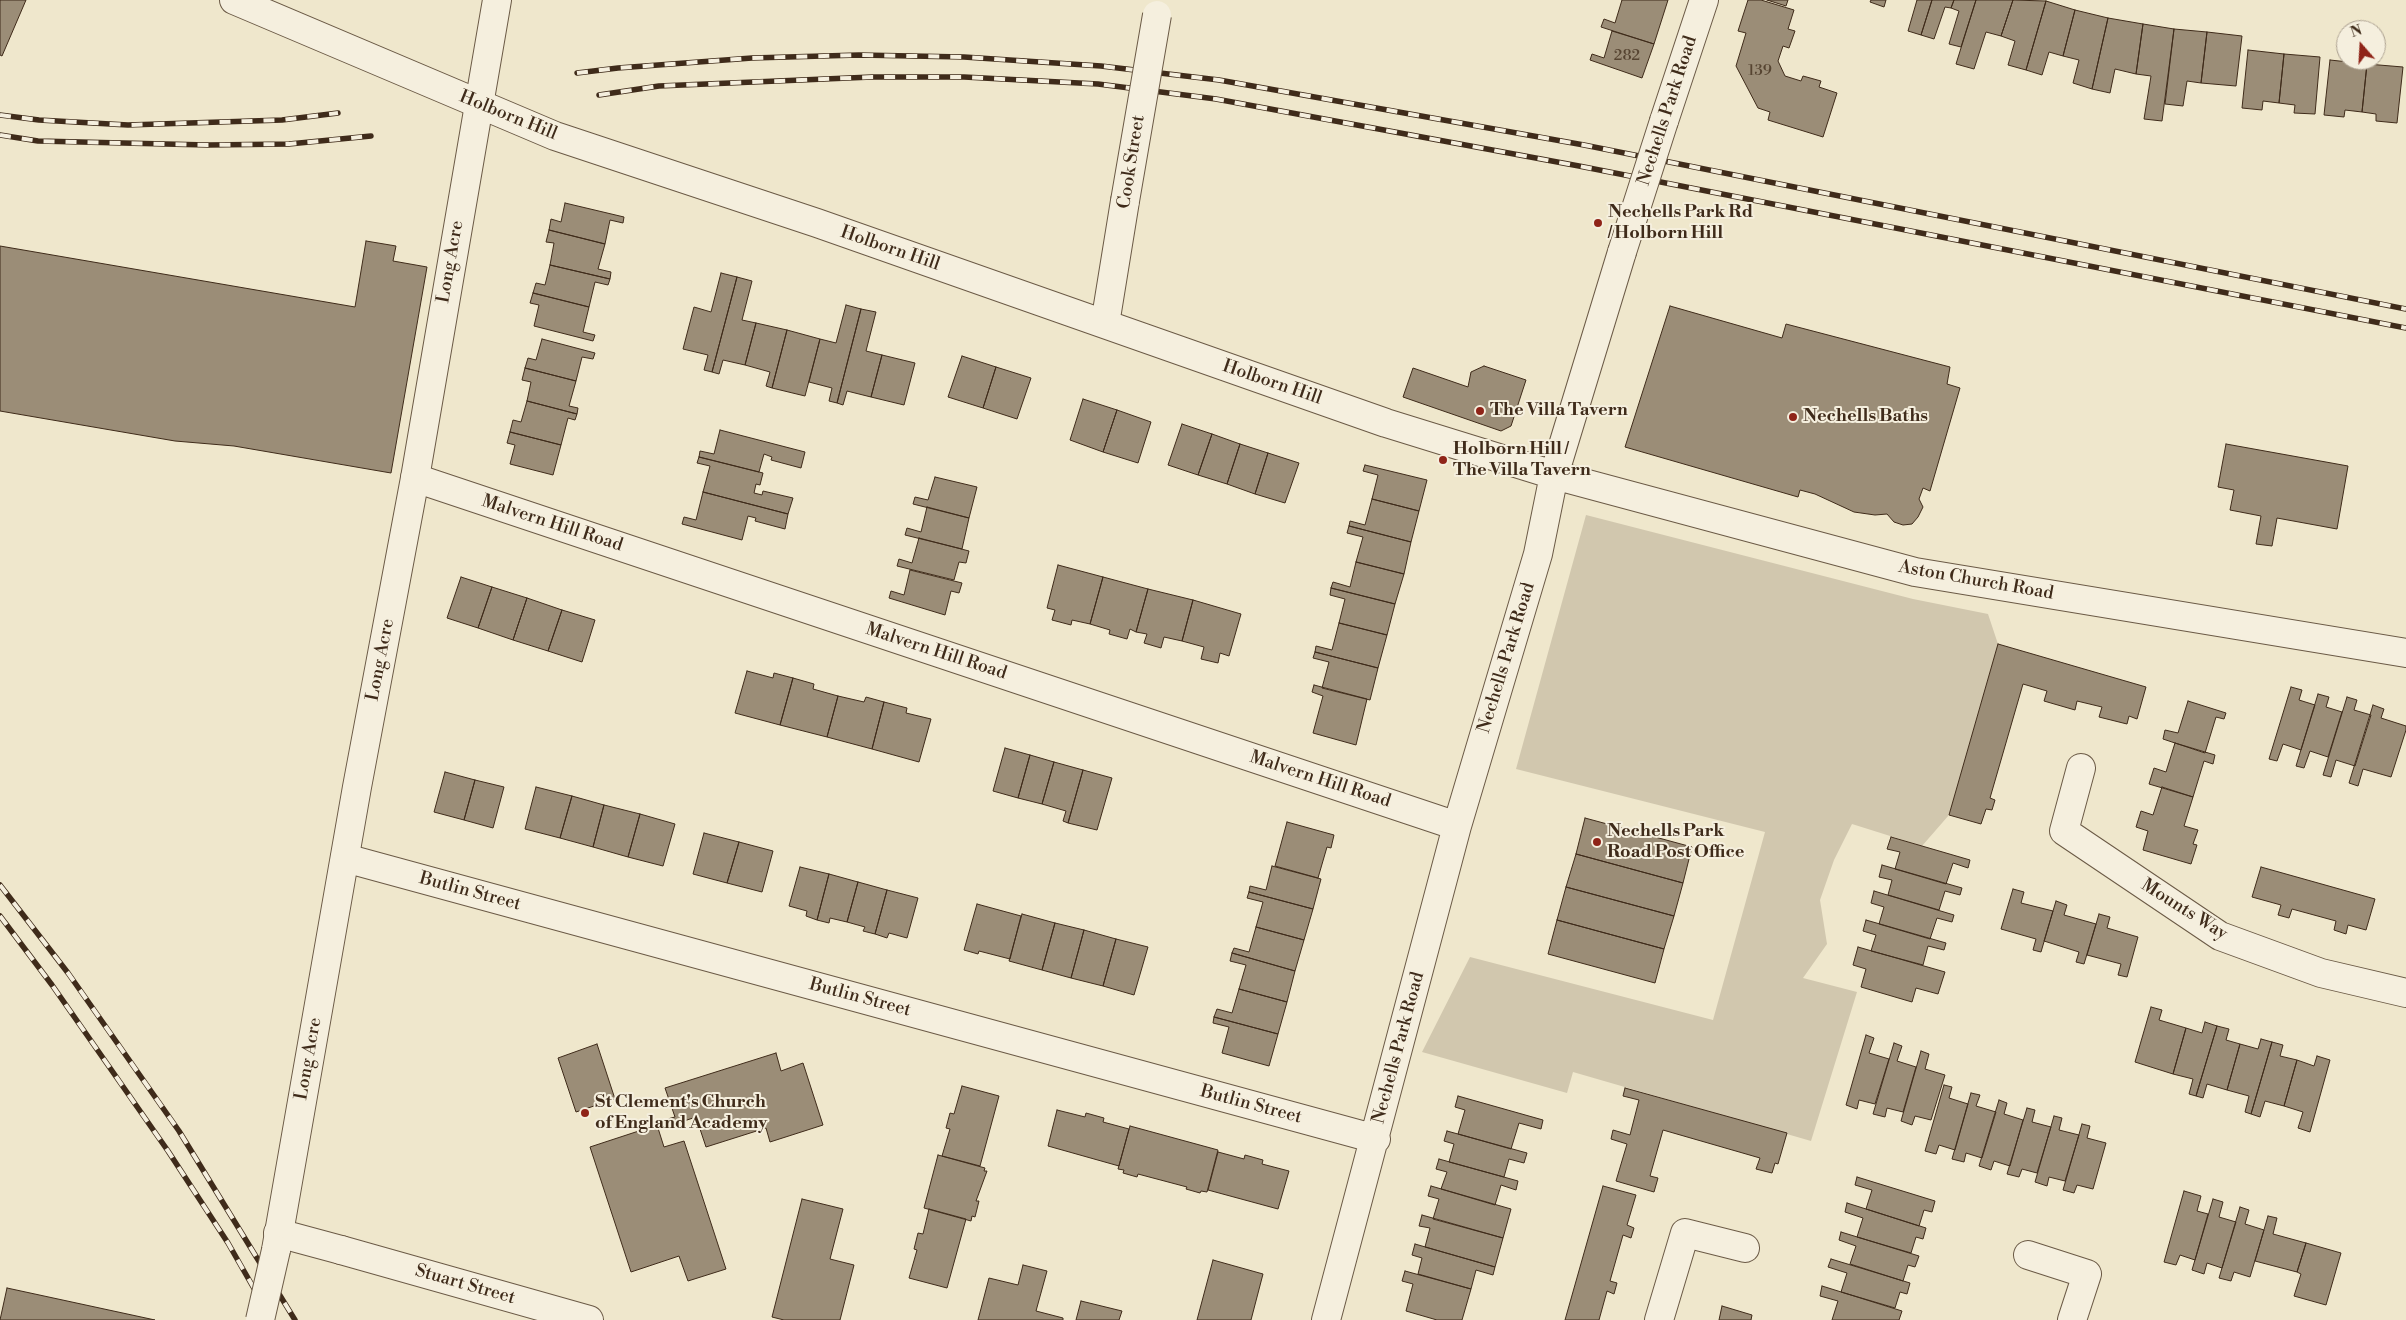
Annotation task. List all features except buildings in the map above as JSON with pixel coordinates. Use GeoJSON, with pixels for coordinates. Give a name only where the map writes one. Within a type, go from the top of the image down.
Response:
{"type":"FeatureCollection","features":[{"type":"Feature","properties":{"kind":"street","name":"Holborn Hill"},"geometry":{"type":"LineString","coordinates":[[234,0],[555,136],[817,223],[1386,423],[1554,474]]}},
{"type":"Feature","properties":{"kind":"street","name":"Long Acre"},"geometry":{"type":"LineString","coordinates":[[260,1320],[277,1242],[415,478],[497,0]]}},
{"type":"Feature","properties":{"kind":"street","name":"Nechells Park Road"},"geometry":{"type":"LineString","coordinates":[[1326,1320],[1376,1139],[1457,826],[1538,554],[1554,474],[1622,252],[1704,0]]}},
{"type":"Feature","properties":{"kind":"street","name":"Cook Street"},"geometry":{"type":"LineString","coordinates":[[1105,324],[1158,8]]}},
{"type":"Feature","properties":{"kind":"street","name":"Aston Church Road"},"geometry":{"type":"LineString","coordinates":[[1554,474],[1915,572],[2406,653]]}},
{"type":"Feature","properties":{"kind":"street","name":"Malvern Hill Road"},"geometry":{"type":"LineString","coordinates":[[415,478],[1457,826]]}},
{"type":"Feature","properties":{"kind":"street","name":"Mounts Way"},"geometry":{"type":"LineString","coordinates":[[2081,768],[2064,831],[2220,936],[2321,973],[2406,993]]}},
{"type":"Feature","properties":{"kind":"street","name":"Butlin Street"},"geometry":{"type":"LineString","coordinates":[[345,858],[1376,1139]]}},
{"type":"Feature","properties":{"kind":"street"},"geometry":{"type":"LineString","coordinates":[[1659,1320],[1685,1233],[1745,1248]]}},
{"type":"Feature","properties":{"kind":"street","name":"Stuart Street"},"geometry":{"type":"LineString","coordinates":[[277,1242],[340,1250],[589,1320]]}},
{"type":"Feature","properties":{"kind":"street"},"geometry":{"type":"LineString","coordinates":[[2028,1255],[2087,1274],[2072,1320]]}},
{"type":"Feature","properties":{"kind":"shaded area"},"geometry":{"type":"Polygon","coordinates":[[[1586,515],[1913,599],[1988,614],[1998,644],[1949,815],[1922,846],[1852,824],[1834,860],[1820,900],[1827,944],[1803,978],[1857,992],[1811,1141],[1573,1072],[1567,1093],[1422,1052],[1470,957],[1713,1020],[1765,832],[1516,769],[1586,515]]]}},
{"type":"Feature","properties":{"kind":"railway"},"geometry":{"type":"LineString","coordinates":[[577,73],[752,58],[859,55],[964,57],[1101,66],[1219,80],[1584,145],[2406,309]]}},
{"type":"Feature","properties":{"kind":"railway"},"geometry":{"type":"LineString","coordinates":[[599,95],[659,86],[872,77],[964,77],[1098,84],[1216,99],[1579,166],[2406,328]]}},
{"type":"Feature","properties":{"kind":"railway"},"geometry":{"type":"LineString","coordinates":[[0,115],[39,120],[128,125],[282,120],[338,113]]}},
{"type":"Feature","properties":{"kind":"railway"},"geometry":{"type":"LineString","coordinates":[[0,135],[38,141],[208,145],[289,144],[371,136]]}},
{"type":"Feature","properties":{"kind":"railway"},"geometry":{"type":"LineString","coordinates":[[0,885],[68,973],[179,1131],[295,1320]]}},
{"type":"Feature","properties":{"kind":"railway"},"geometry":{"type":"LineString","coordinates":[[0,916],[52,985],[168,1151],[228,1243],[272,1320]]}},
{"type":"Feature","properties":{"kind":"place","name":"Nechells Park Rd / Holborn Hill"},"geometry":{"type":"Point","coordinates":[1598,223]}},
{"type":"Feature","properties":{"kind":"place","name":"The Villa Tavern"},"geometry":{"type":"Point","coordinates":[1480,411]}},
{"type":"Feature","properties":{"kind":"place","name":"Nechells Baths"},"geometry":{"type":"Point","coordinates":[1793,417]}},
{"type":"Feature","properties":{"kind":"place","name":"Holborn Hill / The Villa Tavern"},"geometry":{"type":"Point","coordinates":[1443,460]}},
{"type":"Feature","properties":{"kind":"place","name":"Nechells Park Road Post Office"},"geometry":{"type":"Point","coordinates":[1597,842]}},
{"type":"Feature","properties":{"kind":"place","name":"St Clement's Church of England Academy"},"geometry":{"type":"Point","coordinates":[585,1113]}}]}
